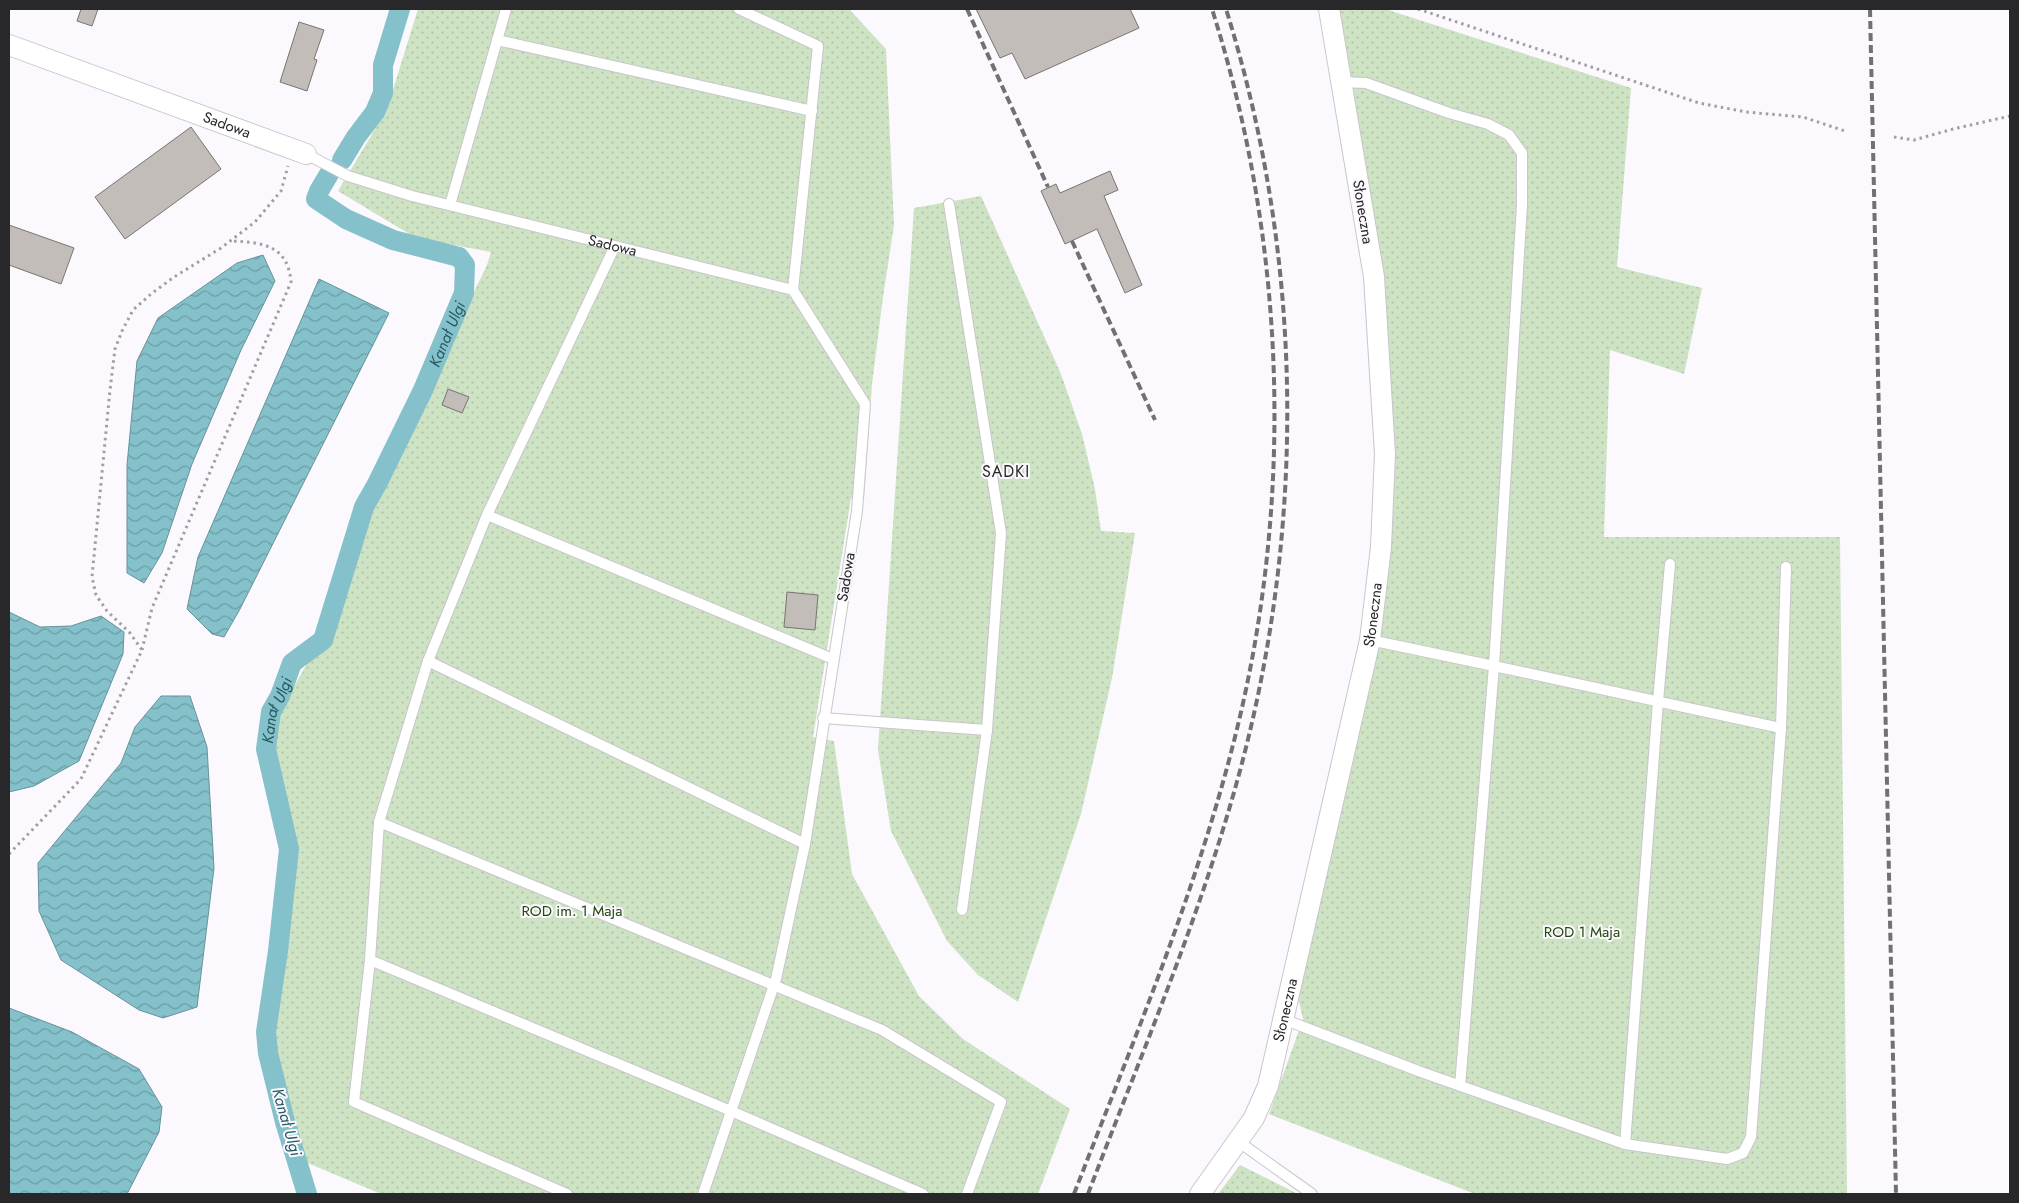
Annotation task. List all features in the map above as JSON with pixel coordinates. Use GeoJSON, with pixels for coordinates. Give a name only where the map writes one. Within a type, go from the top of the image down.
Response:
{"type":"FeatureCollection","features":[{"type":"Feature","properties":{"kind":"street","name":"Słoneczna"},"geometry":{"type":"LineString","coordinates":[[1200,1194],[1239,1142],[1254,1118],[1268,1086],[1370,640],[1381,547],[1385,454],[1374,277],[1329,9]]}},
{"type":"Feature","properties":{"kind":"street","name":"Sadowa"},"geometry":{"type":"LineString","coordinates":[[9,45],[300,152]]}},
{"type":"Feature","properties":{"kind":"lane"},"geometry":{"type":"LineString","coordinates":[[450,205],[506,9]]}},
{"type":"Feature","properties":{"kind":"lane"},"geometry":{"type":"LineString","coordinates":[[739,9],[818,46],[793,290]]}},
{"type":"Feature","properties":{"kind":"lane"},"geometry":{"type":"LineString","coordinates":[[497,40],[812,111]]}},
{"type":"Feature","properties":{"kind":"lane"},"geometry":{"type":"LineString","coordinates":[[1341,82],[1366,83],[1449,113],[1488,124],[1509,135],[1522,153],[1522,205],[1494,666],[1460,1086]]}},
{"type":"Feature","properties":{"kind":"lane","name":"Sadowa"},"geometry":{"type":"LineString","coordinates":[[300,152],[348,176],[412,196],[793,290],[865,404],[857,511],[823,718],[805,844],[774,986],[703,1194]]}},
{"type":"Feature","properties":{"kind":"lane"},"geometry":{"type":"LineString","coordinates":[[949,204],[1002,533],[987,730],[962,910]]}},
{"type":"Feature","properties":{"kind":"lane"},"geometry":{"type":"LineString","coordinates":[[567,1194],[354,1102],[370,960],[379,822],[428,661],[487,515],[615,246]]}},
{"type":"Feature","properties":{"kind":"lane"},"geometry":{"type":"LineString","coordinates":[[487,515],[833,659]]}},
{"type":"Feature","properties":{"kind":"lane"},"geometry":{"type":"LineString","coordinates":[[1625,1144],[1670,564]]}},
{"type":"Feature","properties":{"kind":"lane"},"geometry":{"type":"LineString","coordinates":[[1283,1019],[1460,1086],[1625,1144],[1727,1159],[1743,1153],[1751,1137],[1781,728],[1786,567]]}},
{"type":"Feature","properties":{"kind":"lane"},"geometry":{"type":"LineString","coordinates":[[1370,640],[1781,728]]}},
{"type":"Feature","properties":{"kind":"lane"},"geometry":{"type":"LineString","coordinates":[[428,661],[805,844]]}},
{"type":"Feature","properties":{"kind":"lane"},"geometry":{"type":"LineString","coordinates":[[823,718],[987,730]]}},
{"type":"Feature","properties":{"kind":"lane"},"geometry":{"type":"LineString","coordinates":[[379,822],[882,1030],[1001,1102],[967,1194]]}},
{"type":"Feature","properties":{"kind":"lane"},"geometry":{"type":"LineString","coordinates":[[370,960],[922,1194]]}},
{"type":"Feature","properties":{"kind":"lane"},"geometry":{"type":"LineString","coordinates":[[1239,1142],[1312,1194]]}},
{"type":"Feature","properties":{"kind":"path"},"geometry":{"type":"LineString","coordinates":[[1418,9],[1699,103],[1746,112],[1803,117],[1845,131]]}},
{"type":"Feature","properties":{"kind":"path"},"geometry":{"type":"LineString","coordinates":[[1894,138],[1914,140],[2010,116]]}},
{"type":"Feature","properties":{"kind":"path"},"geometry":{"type":"LineString","coordinates":[[142,650],[130,633],[107,611],[96,596],[92,577],[115,349],[133,310],[174,277],[255,222],[282,191],[300,152]]}},
{"type":"Feature","properties":{"kind":"path"},"geometry":{"type":"LineString","coordinates":[[9,854],[81,779],[142,650],[152,608],[291,282],[290,269],[280,253],[266,246],[248,242],[229,241]]}},
{"type":"Feature","properties":{"kind":"green space","name":"ROD im. 1 Maja"},"geometry":{"type":"Polygon","coordinates":[[[418,9],[849,9],[886,49],[894,225],[872,384],[864,499],[851,498],[813,737],[834,741],[852,874],[919,996],[963,1039],[1070,1109],[1038,1194],[381,1194],[303,1161],[271,1046],[295,846],[270,757],[272,725],[332,620],[368,507],[401,444],[487,265],[491,252],[416,238],[338,191],[387,109],[418,9]]]}},
{"type":"Feature","properties":{"kind":"green space","name":"ROD 1 Maja"},"geometry":{"type":"Polygon","coordinates":[[[1335,9],[1385,9],[1631,88],[1617,267],[1702,288],[1684,374],[1610,350],[1604,537],[1840,537],[1847,1194],[1475,1194],[1269,1114],[1303,1019],[1298,997],[1393,480],[1335,9]]]}},
{"type":"Feature","properties":{"kind":"green space"},"geometry":{"type":"Polygon","coordinates":[[[981,196],[1061,374],[1082,434],[1095,489],[1101,531],[1135,533],[1112,678],[1081,814],[1018,1002],[978,975],[947,941],[891,831],[878,750],[914,208],[981,196]]]}},
{"type":"Feature","properties":{"kind":"green space"},"geometry":{"type":"Polygon","coordinates":[[[1240,1165],[1298,1194],[1218,1194],[1240,1165]]]}},
{"type":"Feature","properties":{"kind":"water"},"geometry":{"type":"Polygon","coordinates":[[[263,255],[275,281],[241,350],[192,464],[162,553],[144,583],[127,573],[127,465],[137,361],[158,318],[237,263],[263,255]]]}},
{"type":"Feature","properties":{"kind":"water"},"geometry":{"type":"Polygon","coordinates":[[[319,279],[389,313],[240,609],[224,637],[212,634],[187,609],[198,557],[319,279]]]}},
{"type":"Feature","properties":{"kind":"water"},"geometry":{"type":"Polygon","coordinates":[[[9,612],[40,627],[71,626],[101,616],[124,632],[123,654],[79,761],[34,786],[9,792],[9,612]]]}},
{"type":"Feature","properties":{"kind":"water"},"geometry":{"type":"Polygon","coordinates":[[[161,696],[190,696],[207,747],[214,868],[197,1007],[163,1018],[139,1010],[61,960],[39,911],[38,863],[121,763],[135,727],[161,696]]]}},
{"type":"Feature","properties":{"kind":"water"},"geometry":{"type":"Polygon","coordinates":[[[9,1008],[72,1032],[139,1069],[162,1107],[159,1132],[127,1194],[9,1194],[9,1008]]]}},
{"type":"Feature","properties":{"kind":"building"},"geometry":{"type":"Polygon","coordinates":[[[81,9],[98,9],[92,26],[77,21],[81,9]]]}},
{"type":"Feature","properties":{"kind":"building"},"geometry":{"type":"Polygon","coordinates":[[[976,9],[1130,9],[1139,28],[1025,79],[1012,53],[1000,58],[976,9]]]}},
{"type":"Feature","properties":{"kind":"building"},"geometry":{"type":"Polygon","coordinates":[[[299,22],[324,30],[314,59],[317,60],[307,91],[280,82],[299,22]]]}},
{"type":"Feature","properties":{"kind":"building"},"geometry":{"type":"Polygon","coordinates":[[[191,127],[221,169],[125,239],[95,197],[191,127]]]}},
{"type":"Feature","properties":{"kind":"building"},"geometry":{"type":"Polygon","coordinates":[[[1110,171],[1118,190],[1104,196],[1142,285],[1125,293],[1097,229],[1065,244],[1041,191],[1056,184],[1060,193],[1110,171]]]}},
{"type":"Feature","properties":{"kind":"building"},"geometry":{"type":"Polygon","coordinates":[[[9,225],[74,248],[61,284],[9,265],[9,225]]]}},
{"type":"Feature","properties":{"kind":"building"},"geometry":{"type":"Polygon","coordinates":[[[448,389],[469,397],[462,413],[442,405],[448,389]]]}},
{"type":"Feature","properties":{"kind":"building"},"geometry":{"type":"Polygon","coordinates":[[[787,592],[818,595],[815,630],[784,627],[787,592]]]}},
{"type":"Feature","properties":{"kind":"waterway"},"geometry":{"type":"LineString","coordinates":[[342,160],[375,112],[383,93],[383,65],[400,9]]}},
{"type":"Feature","properties":{"kind":"waterway","name":"Kanał Ulgi"},"geometry":{"type":"LineString","coordinates":[[307,1194],[285,1122],[268,1053],[266,1032],[278,951],[289,849],[266,749],[271,712],[280,696],[292,663],[323,640],[364,507],[423,390],[464,293],[465,265],[459,257],[393,240],[346,219],[316,199],[329,174]]}},
{"type":"Feature","properties":{"kind":"railway"},"geometry":{"type":"LineString","coordinates":[[967,9],[1048,187]]}},
{"type":"Feature","properties":{"kind":"railway"},"geometry":{"type":"LineString","coordinates":[[1074,1194],[1162,968],[1202,853],[1235,737],[1254,647],[1267,555],[1274,463],[1274,371],[1268,279],[1255,188],[1237,98],[1212,9]]}},
{"type":"Feature","properties":{"kind":"railway"},"geometry":{"type":"LineString","coordinates":[[1088,1194],[1168,988],[1222,831],[1238,778],[1260,683],[1276,587],[1285,490],[1287,393],[1282,296],[1270,199],[1252,103],[1226,9]]}},
{"type":"Feature","properties":{"kind":"railway"},"geometry":{"type":"LineString","coordinates":[[1870,9],[1896,1194]]}},
{"type":"Feature","properties":{"kind":"railway"},"geometry":{"type":"LineString","coordinates":[[1072,241],[1155,420]]}},
{"type":"Feature","properties":{"kind":"district","name":"SADKI"},"geometry":{"type":"Point","coordinates":[1006,471]}}]}
